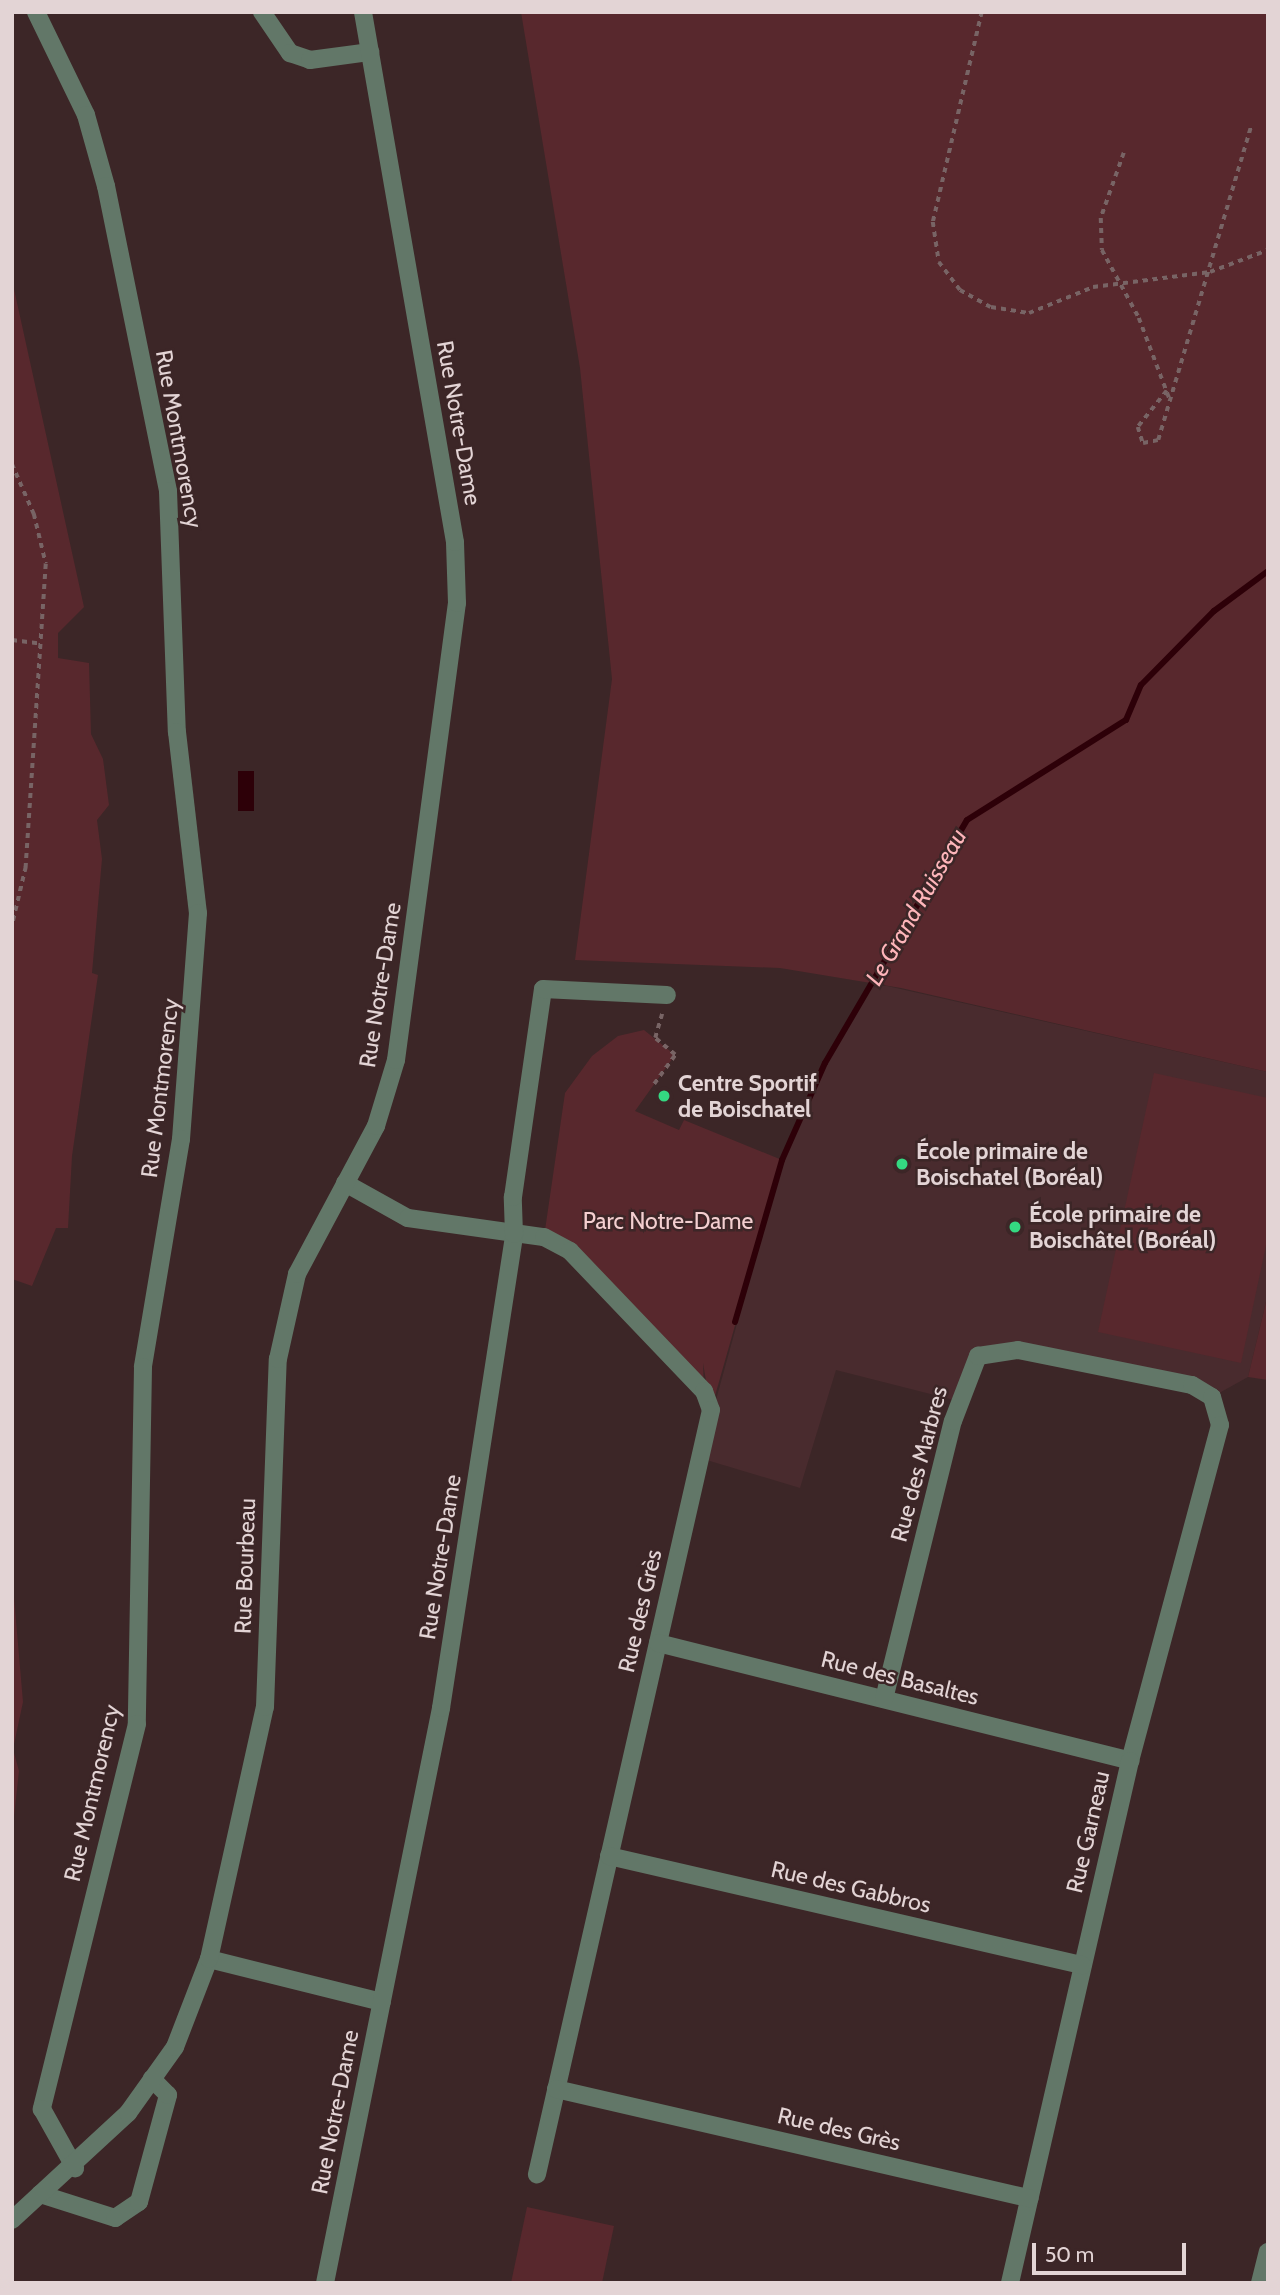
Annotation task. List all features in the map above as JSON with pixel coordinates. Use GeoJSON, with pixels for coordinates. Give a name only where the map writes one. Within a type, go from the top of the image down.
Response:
{"type":"FeatureCollection","features":[{"type":"Feature","properties":{"kind":"street","name":"Rue Montmorency"},"geometry":{"type":"LineString","coordinates":[[36,12],[86,115],[106,186],[168,491],[177,732],[198,913],[185,1112],[143,1367],[137,1724],[42,2109],[75,2168]]}},
{"type":"Feature","properties":{"kind":"street"},"geometry":{"type":"LineString","coordinates":[[262,12],[290,53],[310,60],[370,52]]}},
{"type":"Feature","properties":{"kind":"street","name":"Rue Notre-Dame"},"geometry":{"type":"LineString","coordinates":[[345,1183],[376,1126],[396,1060],[457,603],[455,542],[363,12]]}},
{"type":"Feature","properties":{"kind":"street","name":"Rue Notre-Dame"},"geometry":{"type":"LineString","coordinates":[[325,2283],[441,1708],[514,1234],[513,1197],[543,989],[667,995]]}},
{"type":"Feature","properties":{"kind":"street","name":"Rue Bourbeau"},"geometry":{"type":"LineString","coordinates":[[12,2220],[40,2194],[75,2168],[152,2079],[174,2047],[209,1959],[265,1707],[278,1359],[297,1274],[345,1183]]}},
{"type":"Feature","properties":{"kind":"street"},"geometry":{"type":"LineString","coordinates":[[345,1183],[408,1218],[514,1234]]}},
{"type":"Feature","properties":{"kind":"street","name":"Rue des Grès"},"geometry":{"type":"LineString","coordinates":[[514,1234],[544,1237],[570,1251],[704,1391],[711,1410],[537,2174]]}},
{"type":"Feature","properties":{"kind":"street","name":"Rue des Marbres"},"geometry":{"type":"LineString","coordinates":[[884,1699],[958,1401],[978,1356],[1017,1350],[1192,1385],[1212,1397]]}},
{"type":"Feature","properties":{"kind":"street","name":"Rue Garneau"},"geometry":{"type":"LineString","coordinates":[[1010,2283],[1130,1761],[1220,1425],[1212,1397]]}},
{"type":"Feature","properties":{"kind":"street","name":"Rue des Basaltes"},"geometry":{"type":"LineString","coordinates":[[658,1643],[1130,1761]]}},
{"type":"Feature","properties":{"kind":"street","name":"Rue des Gabbros"},"geometry":{"type":"LineString","coordinates":[[609,1856],[1083,1965]]}},
{"type":"Feature","properties":{"kind":"street"},"geometry":{"type":"LineString","coordinates":[[209,1959],[382,2002]]}},
{"type":"Feature","properties":{"kind":"street"},"geometry":{"type":"LineString","coordinates":[[40,2194],[115,2218],[139,2202],[168,2095],[152,2079]]}},
{"type":"Feature","properties":{"kind":"street","name":"Rue des Grès"},"geometry":{"type":"LineString","coordinates":[[556,2089],[1030,2198]]}},
{"type":"Feature","properties":{"kind":"street"},"geometry":{"type":"LineString","coordinates":[[1260,2283],[1268,2252]]}},
{"type":"Feature","properties":{"kind":"path"},"geometry":{"type":"LineString","coordinates":[[982,12],[933,222],[939,262],[976,302],[1007,312],[1049,309],[1117,282],[1210,272],[1268,250]]}},
{"type":"Feature","properties":{"kind":"path"},"geometry":{"type":"LineString","coordinates":[[1167,391],[1138,427],[1143,443],[1158,440],[1251,127]]}},
{"type":"Feature","properties":{"kind":"path"},"geometry":{"type":"LineString","coordinates":[[1124,153],[1099,236],[1117,282],[1139,318],[1170,400]]}},
{"type":"Feature","properties":{"kind":"path"},"geometry":{"type":"LineString","coordinates":[[12,464],[34,513],[46,564],[38,643],[26,867],[12,926]]}},
{"type":"Feature","properties":{"kind":"path"},"geometry":{"type":"LineString","coordinates":[[12,640],[38,643]]}},
{"type":"Feature","properties":{"kind":"path"},"geometry":{"type":"LineString","coordinates":[[654,1083],[675,1055],[655,1038],[667,995]]}},
{"type":"Feature","properties":{"kind":"shaded area"},"geometry":{"type":"Polygon","coordinates":[[[238,771],[254,771],[254,811],[238,811],[238,771]]]}},
{"type":"Feature","properties":{"kind":"shaded area","name":"École primaire de Boischâtel (Boréal)"},"geometry":{"type":"Polygon","coordinates":[[[874,983],[1268,1072],[1268,1294],[1248,1377],[1212,1397],[1018,1350],[978,1356],[958,1401],[836,1370],[800,1488],[700,1458],[782,1160],[825,1063],[874,983]]]}},
{"type":"Feature","properties":{"kind":"green space"},"geometry":{"type":"Polygon","coordinates":[[[521,12],[1268,12],[1268,1072],[901,988],[780,968],[575,960],[612,679],[580,368],[521,12]]]}},
{"type":"Feature","properties":{"kind":"green space"},"geometry":{"type":"Polygon","coordinates":[[[12,280],[84,607],[58,633],[58,658],[89,663],[91,734],[103,759],[109,805],[97,820],[102,859],[92,973],[98,975],[72,1156],[68,1228],[56,1228],[32,1286],[12,1279],[12,280]]]}},
{"type":"Feature","properties":{"kind":"green space","name":"Parc Notre-Dame"},"geometry":{"type":"Polygon","coordinates":[[[644,1030],[675,1055],[635,1111],[679,1130],[684,1120],[782,1160],[711,1410],[703,1363],[704,1391],[544,1237],[565,1093],[592,1056],[618,1036],[644,1030]]]}},
{"type":"Feature","properties":{"kind":"green space"},"geometry":{"type":"Polygon","coordinates":[[[1154,1073],[1268,1098],[1268,1236],[1241,1363],[1098,1332],[1154,1073]]]}},
{"type":"Feature","properties":{"kind":"green space"},"geometry":{"type":"Polygon","coordinates":[[[1268,1294],[1268,1380],[1248,1377],[1268,1294]]]}},
{"type":"Feature","properties":{"kind":"green space"},"geometry":{"type":"Polygon","coordinates":[[[12,1574],[23,1702],[13,1749],[19,1771],[12,1835],[12,1574]]]}},
{"type":"Feature","properties":{"kind":"green space"},"geometry":{"type":"Polygon","coordinates":[[[527,2207],[614,2226],[602,2283],[511,2283],[527,2207]]]}},
{"type":"Feature","properties":{"kind":"waterway","name":"Le Grand Ruisseau"},"geometry":{"type":"LineString","coordinates":[[735,1322],[782,1160],[825,1063],[967,820],[1126,720],[1141,685],[1214,611],[1268,571]]}},
{"type":"Feature","properties":{"kind":"place","name":"Centre Sportif de Boischatel"},"geometry":{"type":"Point","coordinates":[664,1096]}},
{"type":"Feature","properties":{"kind":"place","name":"École primaire de Boischatel (Boréal)"},"geometry":{"type":"Point","coordinates":[902,1164]}},
{"type":"Feature","properties":{"kind":"place","name":"École primaire de Boischâtel (Boréal)"},"geometry":{"type":"Point","coordinates":[1015,1227]}}]}
